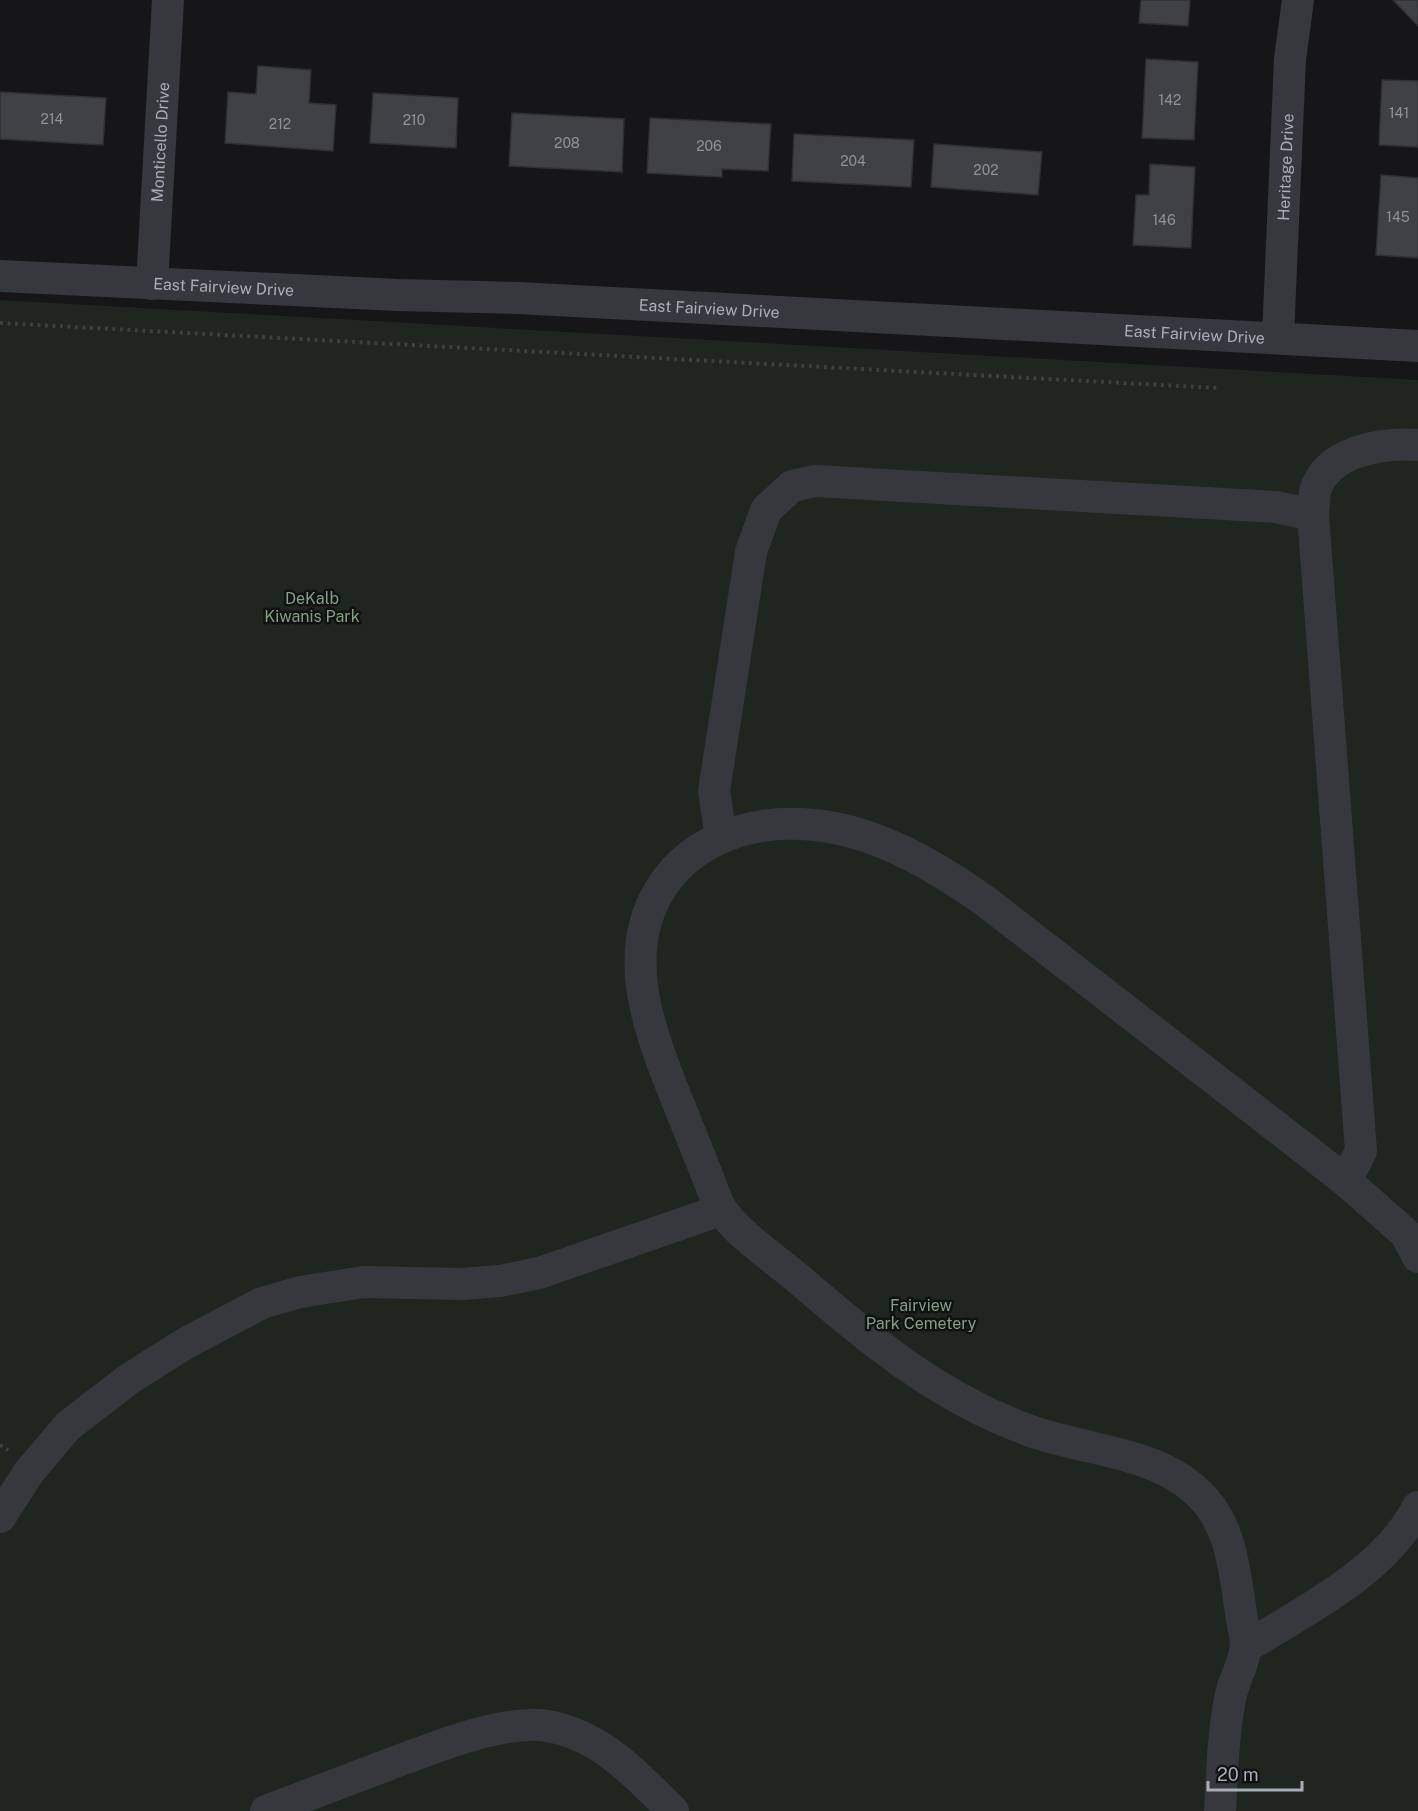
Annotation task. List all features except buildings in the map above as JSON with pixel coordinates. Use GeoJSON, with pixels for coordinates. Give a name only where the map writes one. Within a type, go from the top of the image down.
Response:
{"type":"FeatureCollection","features":[{"type":"Feature","properties":{"kind":"street","name":"Monticello Drive"},"geometry":{"type":"LineString","coordinates":[[152,284],[168,0]]}},
{"type":"Feature","properties":{"kind":"street","name":"Heritage Drive"},"geometry":{"type":"LineString","coordinates":[[1278,338],[1290,59],[1298,0]]}},
{"type":"Feature","properties":{"kind":"street","name":"East Fairview Drive"},"geometry":{"type":"LineString","coordinates":[[0,276],[518,298],[1418,346]]}},
{"type":"Feature","properties":{"kind":"street"},"geometry":{"type":"LineString","coordinates":[[1346,1181],[1361,1150],[1313,515],[1316,490],[1330,465],[1359,452],[1395,443],[1418,445]]}},
{"type":"Feature","properties":{"kind":"street"},"geometry":{"type":"LineString","coordinates":[[721,837],[714,791],[751,552],[766,510],[792,486],[815,481],[1276,507],[1313,515]]}},
{"type":"Feature","properties":{"kind":"street"},"geometry":{"type":"LineString","coordinates":[[1220,1811],[1226,1721],[1232,1690],[1246,1647],[1232,1557],[1222,1529],[1204,1500],[1184,1481],[1153,1464],[1031,1432],[967,1405],[886,1353],[749,1238],[721,1210],[655,1045],[641,985],[639,958],[649,910],[661,887],[682,863],[704,845],[733,832],[762,826],[798,824],[830,826],[888,844],[945,874],[985,901],[1346,1181],[1414,1241]]}},
{"type":"Feature","properties":{"kind":"street"},"geometry":{"type":"LineString","coordinates":[[0,1517],[29,1472],[68,1426],[129,1379],[186,1343],[262,1303],[300,1292],[364,1282],[462,1284],[520,1277],[539,1273],[721,1210]]}},
{"type":"Feature","properties":{"kind":"street"},"geometry":{"type":"LineString","coordinates":[[1246,1647],[1359,1573],[1410,1522],[1418,1507]]}},
{"type":"Feature","properties":{"kind":"street"},"geometry":{"type":"LineString","coordinates":[[266,1811],[437,1746],[482,1732],[529,1725],[551,1727],[574,1734],[600,1747],[626,1765],[673,1811]]}},
{"type":"Feature","properties":{"kind":"path"},"geometry":{"type":"LineString","coordinates":[[0,323],[1217,388]]}},
{"type":"Feature","properties":{"kind":"green space","name":"Fairview Park Cemetery"},"geometry":{"type":"Polygon","coordinates":[[[0,300],[1418,380],[1418,1811],[0,1811],[0,300]]]}},
{"type":"Feature","properties":{"kind":"park label","name":"DeKalb Kiwanis Park"},"geometry":{"type":"Point","coordinates":[312,607]}}]}
